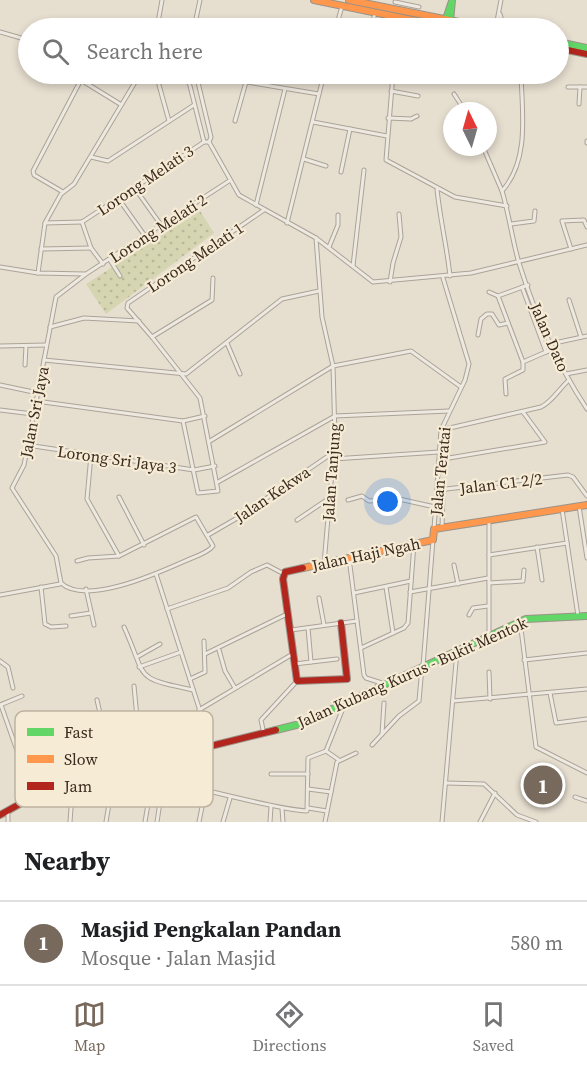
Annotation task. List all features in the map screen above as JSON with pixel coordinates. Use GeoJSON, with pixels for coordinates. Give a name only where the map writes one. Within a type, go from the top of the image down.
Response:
{"type":"FeatureCollection","features":[{"type":"Feature","properties":{"kind":"main road"},"geometry":{"type":"LineString","coordinates":[[315,0],[400,18]]}},
{"type":"Feature","properties":{"kind":"main road"},"geometry":{"type":"LineString","coordinates":[[349,0],[395,4],[418,10],[434,18]]}},
{"type":"Feature","properties":{"kind":"main road"},"geometry":{"type":"LineString","coordinates":[[449,18],[452,1]]}},
{"type":"Feature","properties":{"kind":"main road"},"geometry":{"type":"LineString","coordinates":[[569,44],[587,48]]}},
{"type":"Feature","properties":{"kind":"main road"},"geometry":{"type":"LineString","coordinates":[[569,50],[587,54]]}},
{"type":"Feature","properties":{"kind":"main road","name":"Jalan Haji Ngah"},"geometry":{"type":"LineString","coordinates":[[282,572],[433,540],[434,529],[587,505]]}},
{"type":"Feature","properties":{"kind":"main road"},"geometry":{"type":"LineString","coordinates":[[282,572],[285,615],[291,630],[291,655],[295,664],[297,681],[347,679],[341,623]]}},
{"type":"Feature","properties":{"kind":"main road","name":"Jalan Kubang Kurus - Bukit Mentok"},"geometry":{"type":"LineString","coordinates":[[213,746],[300,724],[520,621],[536,617],[587,616]]}},
{"type":"Feature","properties":{"kind":"main road","name":"Jalan Kubang Kurus - Bukit Mentok"},"geometry":{"type":"LineString","coordinates":[[0,815],[15,806]]}},
{"type":"Feature","properties":{"kind":"street"},"geometry":{"type":"LineString","coordinates":[[159,18],[162,0]]}},
{"type":"Feature","properties":{"kind":"street"},"geometry":{"type":"LineString","coordinates":[[197,18],[200,0]]}},
{"type":"Feature","properties":{"kind":"street"},"geometry":{"type":"LineString","coordinates":[[418,10],[420,0]]}},
{"type":"Feature","properties":{"kind":"street"},"geometry":{"type":"LineString","coordinates":[[497,18],[501,0]]}},
{"type":"Feature","properties":{"kind":"street"},"geometry":{"type":"LineString","coordinates":[[339,18],[342,6]]}},
{"type":"Feature","properties":{"kind":"street"},"geometry":{"type":"LineString","coordinates":[[500,9],[502,18]]}},
{"type":"Feature","properties":{"kind":"street"},"geometry":{"type":"LineString","coordinates":[[374,18],[375,13]]}},
{"type":"Feature","properties":{"kind":"street"},"geometry":{"type":"LineString","coordinates":[[0,32],[18,37]]}},
{"type":"Feature","properties":{"kind":"street"},"geometry":{"type":"LineString","coordinates":[[64,192],[34,175],[33,171],[79,84]]}},
{"type":"Feature","properties":{"kind":"street"},"geometry":{"type":"LineString","coordinates":[[88,84],[121,104]]}},
{"type":"Feature","properties":{"kind":"street"},"geometry":{"type":"LineString","coordinates":[[38,273],[45,223],[64,192],[74,184],[134,84]]}},
{"type":"Feature","properties":{"kind":"street"},"geometry":{"type":"LineString","coordinates":[[189,84],[204,141]]}},
{"type":"Feature","properties":{"kind":"street"},"geometry":{"type":"LineString","coordinates":[[199,84],[211,137],[209,141],[229,181],[239,195],[316,238],[373,282],[450,277],[587,245]]}},
{"type":"Feature","properties":{"kind":"street"},"geometry":{"type":"LineString","coordinates":[[235,121],[245,84]]}},
{"type":"Feature","properties":{"kind":"street"},"geometry":{"type":"LineString","coordinates":[[257,84],[319,94]]}},
{"type":"Feature","properties":{"kind":"street"},"geometry":{"type":"LineString","coordinates":[[287,223],[322,84]]}},
{"type":"Feature","properties":{"kind":"street"},"geometry":{"type":"LineString","coordinates":[[392,84],[386,160],[437,189],[462,199],[507,206]]}},
{"type":"Feature","properties":{"kind":"street"},"geometry":{"type":"LineString","coordinates":[[502,191],[513,178],[520,154],[521,84]]}},
{"type":"Feature","properties":{"kind":"street"},"geometry":{"type":"LineString","coordinates":[[159,85],[170,121]]}},
{"type":"Feature","properties":{"kind":"street"},"geometry":{"type":"LineString","coordinates":[[568,87],[587,87]]}},
{"type":"Feature","properties":{"kind":"street"},"geometry":{"type":"LineString","coordinates":[[579,105],[580,87]]}},
{"type":"Feature","properties":{"kind":"street"},"geometry":{"type":"LineString","coordinates":[[256,205],[285,89]]}},
{"type":"Feature","properties":{"kind":"street"},"geometry":{"type":"LineString","coordinates":[[391,91],[418,96]]}},
{"type":"Feature","properties":{"kind":"street"},"geometry":{"type":"LineString","coordinates":[[454,94],[459,102]]}},
{"type":"Feature","properties":{"kind":"street"},"geometry":{"type":"LineString","coordinates":[[90,157],[108,161],[194,105]]}},
{"type":"Feature","properties":{"kind":"street"},"geometry":{"type":"LineString","coordinates":[[388,118],[411,119],[417,116]]}},
{"type":"Feature","properties":{"kind":"street"},"geometry":{"type":"LineString","coordinates":[[313,122],[387,136]]}},
{"type":"Feature","properties":{"kind":"street"},"geometry":{"type":"LineString","coordinates":[[341,172],[350,129]]}},
{"type":"Feature","properties":{"kind":"street","name":"Lorong Melati 3"},"geometry":{"type":"LineString","coordinates":[[82,222],[204,141],[209,141]]}},
{"type":"Feature","properties":{"kind":"street","name":"Jalan Dato"},"geometry":{"type":"LineString","coordinates":[[487,156],[502,191],[519,261],[550,345],[587,409]]}},
{"type":"Feature","properties":{"kind":"street"},"geometry":{"type":"LineString","coordinates":[[304,159],[326,166]]}},
{"type":"Feature","properties":{"kind":"street"},"geometry":{"type":"LineString","coordinates":[[353,266],[364,170]]}},
{"type":"Feature","properties":{"kind":"street","name":"Lorong Melati 2"},"geometry":{"type":"LineString","coordinates":[[86,274],[229,181]]}},
{"type":"Feature","properties":{"kind":"street"},"geometry":{"type":"LineString","coordinates":[[134,187],[161,226]]}},
{"type":"Feature","properties":{"kind":"street"},"geometry":{"type":"LineString","coordinates":[[437,189],[450,277]]}},
{"type":"Feature","properties":{"kind":"street"},"geometry":{"type":"LineString","coordinates":[[118,198],[145,236]]}},
{"type":"Feature","properties":{"kind":"street","name":"Lorong Melati 1"},"geometry":{"type":"LineString","coordinates":[[139,321],[127,308],[127,304],[264,210]]}},
{"type":"Feature","properties":{"kind":"street"},"geometry":{"type":"LineString","coordinates":[[511,224],[534,221],[535,211]]}},
{"type":"Feature","properties":{"kind":"street"},"geometry":{"type":"LineString","coordinates":[[390,282],[391,270],[401,237],[399,214]]}},
{"type":"Feature","properties":{"kind":"street"},"geometry":{"type":"LineString","coordinates":[[329,247],[338,225],[338,215]]}},
{"type":"Feature","properties":{"kind":"street"},"geometry":{"type":"LineString","coordinates":[[571,249],[562,221],[582,219],[587,227]]}},
{"type":"Feature","properties":{"kind":"street"},"geometry":{"type":"LineString","coordinates":[[45,223],[82,222],[92,248],[103,264]]}},
{"type":"Feature","properties":{"kind":"street","name":"Jalan Tanjung"},"geometry":{"type":"LineString","coordinates":[[316,238],[322,317],[333,366],[335,416],[324,564]]}},
{"type":"Feature","properties":{"kind":"street"},"geometry":{"type":"LineString","coordinates":[[41,249],[92,248]]}},
{"type":"Feature","properties":{"kind":"street"},"geometry":{"type":"LineString","coordinates":[[110,260],[120,276]]}},
{"type":"Feature","properties":{"kind":"street"},"geometry":{"type":"LineString","coordinates":[[0,267],[38,273],[86,274]]}},
{"type":"Feature","properties":{"kind":"street","name":"Jalan Sri Jaya"},"geometry":{"type":"LineString","coordinates":[[61,583],[56,556],[12,491],[12,485],[23,468],[56,297],[86,274]]}},
{"type":"Feature","properties":{"kind":"street"},"geometry":{"type":"LineString","coordinates":[[152,337],[212,300],[213,278]]}},
{"type":"Feature","properties":{"kind":"street","name":"Jalan Teratai"},"geometry":{"type":"LineString","coordinates":[[434,529],[441,430],[468,370],[469,359],[443,278]]}},
{"type":"Feature","properties":{"kind":"street"},"geometry":{"type":"LineString","coordinates":[[489,292],[498,296],[528,285]]}},
{"type":"Feature","properties":{"kind":"street"},"geometry":{"type":"LineString","coordinates":[[522,287],[546,352]]}},
{"type":"Feature","properties":{"kind":"street"},"geometry":{"type":"LineString","coordinates":[[44,360],[182,375],[189,373],[282,299],[320,291]]}},
{"type":"Feature","properties":{"kind":"street"},"geometry":{"type":"LineString","coordinates":[[498,296],[523,362],[523,370],[505,379],[506,394]]}},
{"type":"Feature","properties":{"kind":"street"},"geometry":{"type":"LineString","coordinates":[[569,300],[581,337]]}},
{"type":"Feature","properties":{"kind":"street"},"geometry":{"type":"LineString","coordinates":[[478,335],[482,319],[487,314],[491,314],[499,325],[508,323]]}},
{"type":"Feature","properties":{"kind":"street"},"geometry":{"type":"LineString","coordinates":[[50,327],[84,318],[139,321],[199,395],[215,466],[218,491],[198,493],[194,470],[215,466]]}},
{"type":"Feature","properties":{"kind":"street"},"geometry":{"type":"LineString","coordinates":[[550,345],[587,336]]}},
{"type":"Feature","properties":{"kind":"street"},"geometry":{"type":"LineString","coordinates":[[227,342],[240,374]]}},
{"type":"Feature","properties":{"kind":"street"},"geometry":{"type":"LineString","coordinates":[[0,346],[46,345]]}},
{"type":"Feature","properties":{"kind":"street"},"geometry":{"type":"LineString","coordinates":[[25,366],[26,346]]}},
{"type":"Feature","properties":{"kind":"street"},"geometry":{"type":"LineString","coordinates":[[523,362],[553,350]]}},
{"type":"Feature","properties":{"kind":"street"},"geometry":{"type":"LineString","coordinates":[[210,441],[333,366],[411,351],[461,387]]}},
{"type":"Feature","properties":{"kind":"street"},"geometry":{"type":"LineString","coordinates":[[566,374],[587,370]]}},
{"type":"Feature","properties":{"kind":"street"},"geometry":{"type":"LineString","coordinates":[[441,430],[546,405],[569,380]]}},
{"type":"Feature","properties":{"kind":"street"},"geometry":{"type":"LineString","coordinates":[[0,385],[38,393]]}},
{"type":"Feature","properties":{"kind":"street"},"geometry":{"type":"LineString","coordinates":[[36,401],[183,421],[205,416]]}},
{"type":"Feature","properties":{"kind":"street"},"geometry":{"type":"LineString","coordinates":[[0,410],[33,414]]}},
{"type":"Feature","properties":{"kind":"street"},"geometry":{"type":"LineString","coordinates":[[218,482],[335,416],[449,411]]}},
{"type":"Feature","properties":{"kind":"street"},"geometry":{"type":"LineString","coordinates":[[448,429],[446,454],[449,458],[545,442],[524,412]]}},
{"type":"Feature","properties":{"kind":"street","name":"Lorong Sri Jaya 3"},"geometry":{"type":"LineString","coordinates":[[27,445],[194,470],[183,421]]}},
{"type":"Feature","properties":{"kind":"street","name":"Jalan Kekwa"},"geometry":{"type":"LineString","coordinates":[[208,535],[334,452]]}},
{"type":"Feature","properties":{"kind":"street"},"geometry":{"type":"LineString","coordinates":[[333,459],[439,452]]}},
{"type":"Feature","properties":{"kind":"street"},"geometry":{"type":"LineString","coordinates":[[91,455],[87,499],[119,556]]}},
{"type":"Feature","properties":{"kind":"street","name":"Jalan C1 2/2"},"geometry":{"type":"LineString","coordinates":[[442,528],[443,492],[446,489],[568,475],[573,477],[587,496]]}},
{"type":"Feature","properties":{"kind":"street"},"geometry":{"type":"LineString","coordinates":[[348,500],[363,496],[369,501],[401,500],[435,507]]}},
{"type":"Feature","properties":{"kind":"street"},"geometry":{"type":"LineString","coordinates":[[119,497],[144,545]]}},
{"type":"Feature","properties":{"kind":"street"},"geometry":{"type":"LineString","coordinates":[[297,520],[328,499]]}},
{"type":"Feature","properties":{"kind":"street"},"geometry":{"type":"LineString","coordinates":[[579,506],[587,558]]}},
{"type":"Feature","properties":{"kind":"street"},"geometry":{"type":"LineString","coordinates":[[562,509],[578,616]]}},
{"type":"Feature","properties":{"kind":"street"},"geometry":{"type":"LineString","coordinates":[[0,595],[61,583],[68,589],[116,587],[156,574],[212,549],[208,535],[196,517],[119,556],[77,561]]}},
{"type":"Feature","properties":{"kind":"street"},"geometry":{"type":"LineString","coordinates":[[489,521],[489,635]]}},
{"type":"Feature","properties":{"kind":"street","name":"Jalan Teratai"},"geometry":{"type":"LineString","coordinates":[[372,745],[399,716],[419,701],[433,540]]}},
{"type":"Feature","properties":{"kind":"street"},"geometry":{"type":"LineString","coordinates":[[489,555],[567,543]]}},
{"type":"Feature","properties":{"kind":"street"},"geometry":{"type":"LineString","coordinates":[[361,648],[408,623],[414,544]]}},
{"type":"Feature","properties":{"kind":"street"},"geometry":{"type":"LineString","coordinates":[[537,547],[542,580]]}},
{"type":"Feature","properties":{"kind":"street"},"geometry":{"type":"LineString","coordinates":[[349,558],[366,678],[385,684]]}},
{"type":"Feature","properties":{"kind":"street"},"geometry":{"type":"LineString","coordinates":[[167,609],[228,588],[251,572],[267,565],[282,572]]}},
{"type":"Feature","properties":{"kind":"street"},"geometry":{"type":"LineString","coordinates":[[454,565],[458,584]]}},
{"type":"Feature","properties":{"kind":"street"},"geometry":{"type":"LineString","coordinates":[[410,592],[488,581],[524,581],[524,570]]}},
{"type":"Feature","properties":{"kind":"street"},"geometry":{"type":"LineString","coordinates":[[156,574],[199,710],[291,655]]}},
{"type":"Feature","properties":{"kind":"street"},"geometry":{"type":"LineString","coordinates":[[353,593],[411,581]]}},
{"type":"Feature","properties":{"kind":"street"},"geometry":{"type":"LineString","coordinates":[[386,586],[393,633]]}},
{"type":"Feature","properties":{"kind":"street"},"geometry":{"type":"LineString","coordinates":[[41,587],[45,624],[51,627],[66,626]]}},
{"type":"Feature","properties":{"kind":"street"},"geometry":{"type":"LineString","coordinates":[[86,590],[94,625]]}},
{"type":"Feature","properties":{"kind":"street"},"geometry":{"type":"LineString","coordinates":[[319,598],[324,625]]}},
{"type":"Feature","properties":{"kind":"street"},"geometry":{"type":"LineString","coordinates":[[469,615],[473,609],[488,606]]}},
{"type":"Feature","properties":{"kind":"street"},"geometry":{"type":"LineString","coordinates":[[71,616],[91,613]]}},
{"type":"Feature","properties":{"kind":"street"},"geometry":{"type":"LineString","coordinates":[[205,654],[219,650],[285,615]]}},
{"type":"Feature","properties":{"kind":"street"},"geometry":{"type":"LineString","coordinates":[[291,630],[357,621]]}},
{"type":"Feature","properties":{"kind":"street"},"geometry":{"type":"LineString","coordinates":[[520,621],[536,746],[587,773]]}},
{"type":"Feature","properties":{"kind":"street"},"geometry":{"type":"LineString","coordinates":[[124,627],[139,667],[145,676],[154,682],[193,690]]}},
{"type":"Feature","properties":{"kind":"street"},"geometry":{"type":"LineString","coordinates":[[308,627],[311,662]]}},
{"type":"Feature","properties":{"kind":"street"},"geometry":{"type":"LineString","coordinates":[[190,679],[205,672],[204,641]]}},
{"type":"Feature","properties":{"kind":"street"},"geometry":{"type":"LineString","coordinates":[[137,657],[160,644]]}},
{"type":"Feature","properties":{"kind":"street"},"geometry":{"type":"LineString","coordinates":[[219,650],[227,675],[235,688]]}},
{"type":"Feature","properties":{"kind":"street"},"geometry":{"type":"LineString","coordinates":[[442,822],[456,651]]}},
{"type":"Feature","properties":{"kind":"street"},"geometry":{"type":"LineString","coordinates":[[139,667],[181,652]]}},
{"type":"Feature","properties":{"kind":"street"},"geometry":{"type":"LineString","coordinates":[[524,660],[587,653]]}},
{"type":"Feature","properties":{"kind":"street"},"geometry":{"type":"LineString","coordinates":[[295,664],[337,659]]}},
{"type":"Feature","properties":{"kind":"street"},"geometry":{"type":"LineString","coordinates":[[0,661],[8,667],[13,688]]}},
{"type":"Feature","properties":{"kind":"street"},"geometry":{"type":"LineString","coordinates":[[489,672],[490,699]]}},
{"type":"Feature","properties":{"kind":"street"},"geometry":{"type":"LineString","coordinates":[[260,735],[261,720],[297,681]]}},
{"type":"Feature","properties":{"kind":"street"},"geometry":{"type":"LineString","coordinates":[[134,686],[136,711]]}},
{"type":"Feature","properties":{"kind":"street"},"geometry":{"type":"LineString","coordinates":[[453,701],[587,689]]}},
{"type":"Feature","properties":{"kind":"street"},"geometry":{"type":"LineString","coordinates":[[550,693],[556,723],[587,719]]}},
{"type":"Feature","properties":{"kind":"street"},"geometry":{"type":"LineString","coordinates":[[15,751],[0,705],[22,696]]}},
{"type":"Feature","properties":{"kind":"street"},"geometry":{"type":"LineString","coordinates":[[97,700],[99,711]]}},
{"type":"Feature","properties":{"kind":"street"},"geometry":{"type":"LineString","coordinates":[[326,751],[345,703]]}},
{"type":"Feature","properties":{"kind":"street"},"geometry":{"type":"LineString","coordinates":[[382,734],[384,704]]}},
{"type":"Feature","properties":{"kind":"street"},"geometry":{"type":"LineString","coordinates":[[326,751],[339,760]]}},
{"type":"Feature","properties":{"kind":"street"},"geometry":{"type":"LineString","coordinates":[[308,808],[309,756],[326,751]]}},
{"type":"Feature","properties":{"kind":"street"},"geometry":{"type":"LineString","coordinates":[[339,760],[356,753]]}},
{"type":"Feature","properties":{"kind":"street"},"geometry":{"type":"LineString","coordinates":[[325,822],[339,760]]}},
{"type":"Feature","properties":{"kind":"street"},"geometry":{"type":"LineString","coordinates":[[271,774],[308,774]]}},
{"type":"Feature","properties":{"kind":"street"},"geometry":{"type":"LineString","coordinates":[[446,783],[484,784],[517,815],[536,822]]}},
{"type":"Feature","properties":{"kind":"street"},"geometry":{"type":"LineString","coordinates":[[308,789],[331,792]]}},
{"type":"Feature","properties":{"kind":"street"},"geometry":{"type":"LineString","coordinates":[[213,794],[271,807],[307,811],[308,808],[327,812]]}},
{"type":"Feature","properties":{"kind":"street"},"geometry":{"type":"LineString","coordinates":[[487,822],[481,820],[495,794]]}},
{"type":"Feature","properties":{"kind":"street"},"geometry":{"type":"LineString","coordinates":[[575,797],[587,801]]}},
{"type":"Feature","properties":{"kind":"street"},"geometry":{"type":"LineString","coordinates":[[223,822],[230,798]]}},
{"type":"Feature","properties":{"kind":"street"},"geometry":{"type":"LineString","coordinates":[[70,822],[71,807]]}},
{"type":"Feature","properties":{"kind":"street"},"geometry":{"type":"LineString","coordinates":[[106,822],[109,807]]}},
{"type":"Feature","properties":{"kind":"street"},"geometry":{"type":"LineString","coordinates":[[145,822],[148,807]]}},
{"type":"Feature","properties":{"kind":"street"},"geometry":{"type":"LineString","coordinates":[[158,822],[160,807]]}},
{"type":"Feature","properties":{"kind":"street"},"geometry":{"type":"LineString","coordinates":[[199,822],[202,807]]}},
{"type":"Feature","properties":{"kind":"street"},"geometry":{"type":"LineString","coordinates":[[270,822],[271,807]]}},
{"type":"Feature","properties":{"kind":"street"},"geometry":{"type":"LineString","coordinates":[[282,808],[283,822]]}},
{"type":"Feature","properties":{"kind":"street"},"geometry":{"type":"LineString","coordinates":[[8,810],[8,822]]}},
{"type":"Feature","properties":{"kind":"street"},"geometry":{"type":"LineString","coordinates":[[515,822],[517,815]]}},
{"type":"Feature","properties":{"kind":"green space"},"geometry":{"type":"Polygon","coordinates":[[[200,211],[214,233],[106,314],[86,284],[200,211]]]}},
{"type":"Feature","properties":{"kind":"traffic: fast"},"geometry":{"type":"LineString","coordinates":[[450,18],[452,0]]}},
{"type":"Feature","properties":{"kind":"traffic: fast"},"geometry":{"type":"LineString","coordinates":[[446,18],[451,4]]}},
{"type":"Feature","properties":{"kind":"traffic: fast"},"geometry":{"type":"LineString","coordinates":[[569,44],[587,48]]}},
{"type":"Feature","properties":{"kind":"traffic: fast"},"geometry":{"type":"LineString","coordinates":[[276,730],[300,724],[526,619],[587,616]]}},
{"type":"Feature","properties":{"kind":"traffic: slow"},"geometry":{"type":"LineString","coordinates":[[314,0],[402,18]]}},
{"type":"Feature","properties":{"kind":"traffic: slow"},"geometry":{"type":"LineString","coordinates":[[349,0],[439,18]]}},
{"type":"Feature","properties":{"kind":"traffic: slow"},"geometry":{"type":"LineString","coordinates":[[303,568],[433,540],[434,529],[587,505]]}},
{"type":"Feature","properties":{"kind":"traffic: jam"},"geometry":{"type":"LineString","coordinates":[[569,50],[587,54]]}},
{"type":"Feature","properties":{"kind":"traffic: jam"},"geometry":{"type":"LineString","coordinates":[[303,568],[285,572],[283,579],[297,681],[347,679],[341,623]]}},
{"type":"Feature","properties":{"kind":"traffic: jam"},"geometry":{"type":"LineString","coordinates":[[213,746],[276,730]]}},
{"type":"Feature","properties":{"kind":"traffic: jam"},"geometry":{"type":"LineString","coordinates":[[0,815],[15,807]]}},
{"type":"Feature","properties":{"kind":"place","name":"Masjid Pengkalan Pandan"},"geometry":{"type":"Point","coordinates":[543,785]}}]}
